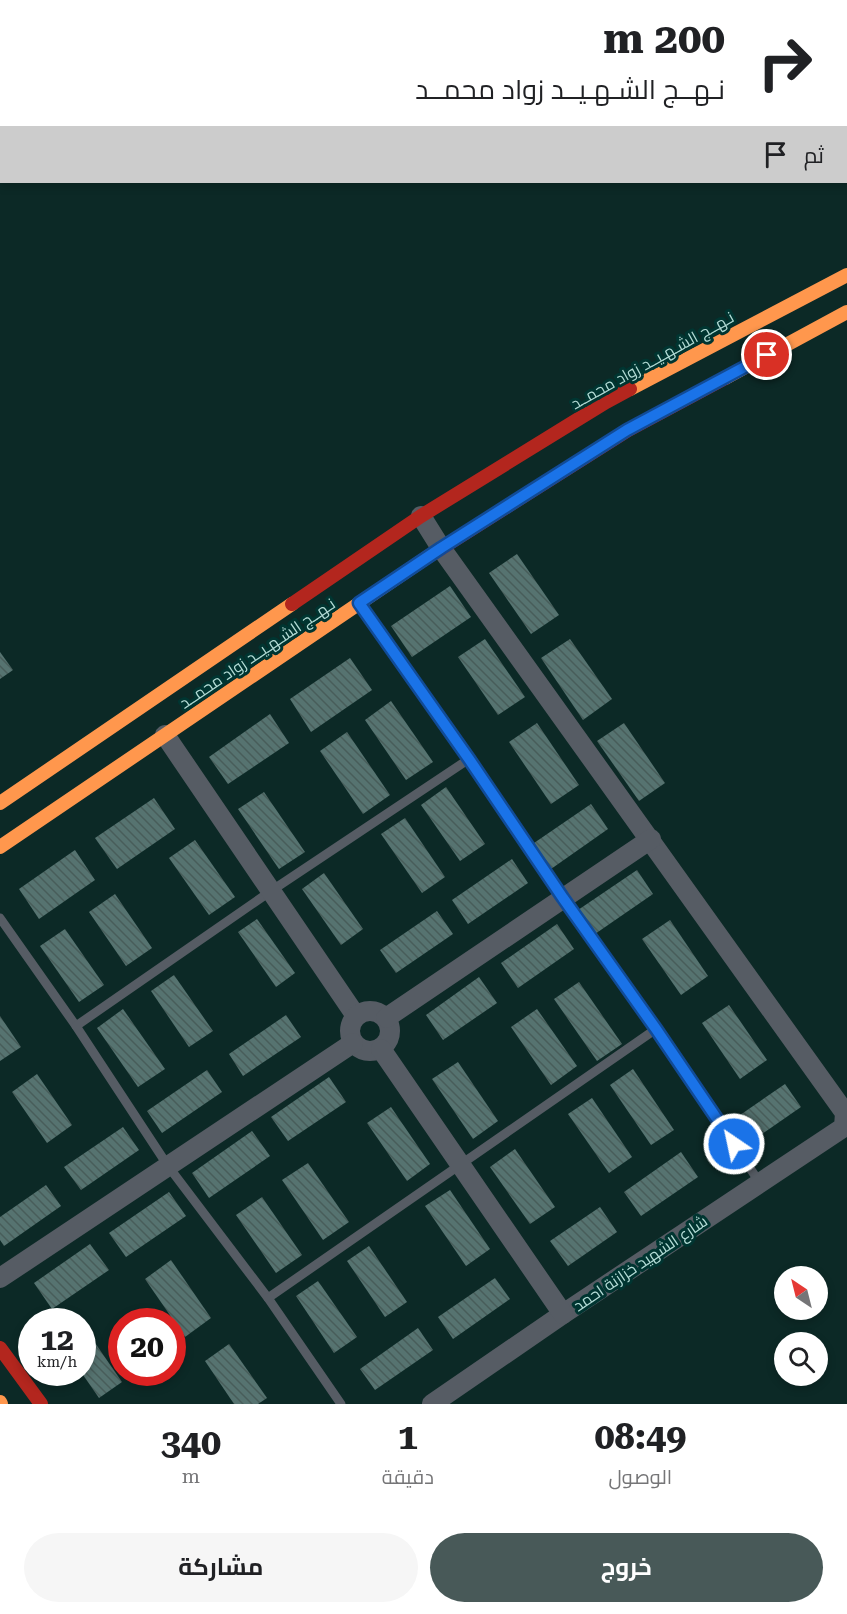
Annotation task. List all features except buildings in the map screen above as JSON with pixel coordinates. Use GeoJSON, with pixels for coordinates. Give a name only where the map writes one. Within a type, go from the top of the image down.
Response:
{"type":"FeatureCollection","features":[{"type":"Feature","properties":{"kind":"main road","name":"نـهــج الشـهـيــد زواد محمــد"},"geometry":{"type":"LineString","coordinates":[[0,803],[421,516],[606,402],[847,275]]}},
{"type":"Feature","properties":{"kind":"main road","name":"نـهــج الشـهـيــد زواد محمــد"},"geometry":{"type":"LineString","coordinates":[[0,847],[441,548],[627,430],[847,312]]}},
{"type":"Feature","properties":{"kind":"main road"},"geometry":{"type":"LineString","coordinates":[[0,1348],[41,1404]]}},
{"type":"Feature","properties":{"kind":"street"},"geometry":{"type":"LineString","coordinates":[[386,1018],[651,839],[441,548],[421,516]]}},
{"type":"Feature","properties":{"kind":"street"},"geometry":{"type":"LineString","coordinates":[[165,735],[356,1017]]}},
{"type":"Feature","properties":{"kind":"street","name":"شارع الشهيد خزازنة احمد"},"geometry":{"type":"LineString","coordinates":[[432,1404],[844,1127],[844,1113],[651,839]]}},
{"type":"Feature","properties":{"kind":"street"},"geometry":{"type":"LineString","coordinates":[[366,1011],[377,1012],[386,1018],[390,1035],[381,1049],[366,1052],[353,1043],[350,1029],[356,1017],[366,1011]]}},
{"type":"Feature","properties":{"kind":"street"},"geometry":{"type":"LineString","coordinates":[[0,1278],[353,1043]]}},
{"type":"Feature","properties":{"kind":"street"},"geometry":{"type":"LineString","coordinates":[[381,1049],[563,1314]]}},
{"type":"Feature","properties":{"kind":"lane"},"geometry":{"type":"LineString","coordinates":[[359,603],[656,1029],[760,1183]]}},
{"type":"Feature","properties":{"kind":"lane"},"geometry":{"type":"LineString","coordinates":[[76,1026],[271,891],[469,759]]}},
{"type":"Feature","properties":{"kind":"lane"},"geometry":{"type":"LineString","coordinates":[[0,918],[76,1026],[168,1166],[268,1298],[340,1404]]}},
{"type":"Feature","properties":{"kind":"lane"},"geometry":{"type":"LineString","coordinates":[[268,1298],[656,1029]]}},
{"type":"Feature","properties":{"kind":"traffic: slow"},"geometry":{"type":"LineString","coordinates":[[630,389],[847,275]]}},
{"type":"Feature","properties":{"kind":"traffic: slow"},"geometry":{"type":"LineString","coordinates":[[725,378],[847,312]]}},
{"type":"Feature","properties":{"kind":"traffic: slow"},"geometry":{"type":"LineString","coordinates":[[0,847],[429,556]]}},
{"type":"Feature","properties":{"kind":"traffic: slow"},"geometry":{"type":"LineString","coordinates":[[0,803],[292,604]]}},
{"type":"Feature","properties":{"kind":"traffic: jam"},"geometry":{"type":"LineString","coordinates":[[429,556],[628,430],[725,378]]}},
{"type":"Feature","properties":{"kind":"traffic: jam"},"geometry":{"type":"LineString","coordinates":[[292,604],[421,516],[630,389]]}},
{"type":"Feature","properties":{"kind":"traffic: jam"},"geometry":{"type":"LineString","coordinates":[[0,1348],[41,1404]]}},
{"type":"Feature","properties":{"kind":"route"},"geometry":{"type":"LineString","coordinates":[[734,1144],[359,603],[627,430],[767,355]]}}]}
